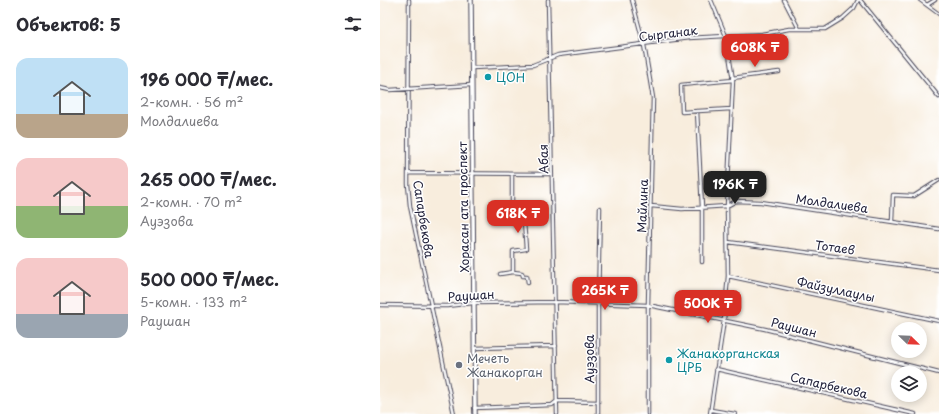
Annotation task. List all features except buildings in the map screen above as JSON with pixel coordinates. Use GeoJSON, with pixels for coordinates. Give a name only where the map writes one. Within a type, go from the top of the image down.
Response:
{"type":"FeatureCollection","features":[{"type":"Feature","properties":{"kind":"main road","name":"Хорасан ата проспект"},"geometry":{"type":"LineString","coordinates":[[471,0],[474,414]]}},
{"type":"Feature","properties":{"kind":"street","name":"Сапарбекова"},"geometry":{"type":"LineString","coordinates":[[408,0],[408,173],[410,206],[454,414]]}},
{"type":"Feature","properties":{"kind":"street","name":"Абая"},"geometry":{"type":"LineString","coordinates":[[548,0],[557,414]]}},
{"type":"Feature","properties":{"kind":"street","name":"Майлина"},"geometry":{"type":"LineString","coordinates":[[632,0],[644,45],[653,98],[648,305],[648,414]]}},
{"type":"Feature","properties":{"kind":"street"},"geometry":{"type":"LineString","coordinates":[[710,414],[724,320],[728,276],[727,206],[733,79],[726,36],[711,0]]}},
{"type":"Feature","properties":{"kind":"street"},"geometry":{"type":"LineString","coordinates":[[784,0],[799,29]]}},
{"type":"Feature","properties":{"kind":"street"},"geometry":{"type":"LineString","coordinates":[[859,0],[939,97]]}},
{"type":"Feature","properties":{"kind":"street","name":"Сырганак"},"geometry":{"type":"LineString","coordinates":[[471,68],[533,64],[558,55],[689,38],[762,34],[799,29],[825,29],[843,18],[854,8],[859,0]]}},
{"type":"Feature","properties":{"kind":"street"},"geometry":{"type":"LineString","coordinates":[[920,0],[939,14]]}},
{"type":"Feature","properties":{"kind":"street"},"geometry":{"type":"LineString","coordinates":[[927,5],[934,0]]}},
{"type":"Feature","properties":{"kind":"street"},"geometry":{"type":"LineString","coordinates":[[732,110],[682,112],[682,85],[779,72]]}},
{"type":"Feature","properties":{"kind":"street"},"geometry":{"type":"LineString","coordinates":[[380,88],[390,90],[472,85]]}},
{"type":"Feature","properties":{"kind":"street"},"geometry":{"type":"LineString","coordinates":[[696,111],[702,207],[702,262]]}},
{"type":"Feature","properties":{"kind":"street"},"geometry":{"type":"LineString","coordinates":[[408,173],[552,174]]}},
{"type":"Feature","properties":{"kind":"street"},"geometry":{"type":"LineString","coordinates":[[512,174],[512,218],[524,222],[526,249],[513,251],[513,272]]}},
{"type":"Feature","properties":{"kind":"street"},"geometry":{"type":"LineString","coordinates":[[892,221],[892,195],[914,196],[939,180]]}},
{"type":"Feature","properties":{"kind":"street","name":"Молдалиева"},"geometry":{"type":"LineString","coordinates":[[651,206],[682,209],[727,206],[736,201],[761,202],[939,229]]}},
{"type":"Feature","properties":{"kind":"street","name":"Ауэзова"},"geometry":{"type":"LineString","coordinates":[[598,414],[600,208]]}},
{"type":"Feature","properties":{"kind":"street","name":"Тотаев"},"geometry":{"type":"LineString","coordinates":[[728,242],[939,270]]}},
{"type":"Feature","properties":{"kind":"street"},"geometry":{"type":"LineString","coordinates":[[500,274],[513,272],[522,273],[523,276],[528,276],[528,283]]}},
{"type":"Feature","properties":{"kind":"street","name":"Файзуллаулы"},"geometry":{"type":"LineString","coordinates":[[728,276],[939,321]]}},
{"type":"Feature","properties":{"kind":"street","name":"Раушан"},"geometry":{"type":"LineString","coordinates":[[380,305],[430,306],[474,303],[555,302],[648,305],[724,320],[939,373]]}},
{"type":"Feature","properties":{"kind":"street"},"geometry":{"type":"LineString","coordinates":[[474,348],[556,346]]}},
{"type":"Feature","properties":{"kind":"street","name":"Сапарбекова"},"geometry":{"type":"LineString","coordinates":[[716,369],[915,414]]}},
{"type":"Feature","properties":{"kind":"street"},"geometry":{"type":"LineString","coordinates":[[474,408],[552,405],[557,401],[598,402]]}},
{"type":"Feature","properties":{"kind":"street"},"geometry":{"type":"LineString","coordinates":[[711,410],[735,414]]}},
{"type":"Feature","properties":{"kind":"place","name":"ЦОН"},"geometry":{"type":"Point","coordinates":[488,77]}},
{"type":"Feature","properties":{"kind":"place","name":"Жанакорганская ЦРБ"},"geometry":{"type":"Point","coordinates":[669,360]}},
{"type":"Feature","properties":{"kind":"place","name":"Мечеть Жанакорган"},"geometry":{"type":"Point","coordinates":[459,365]}}]}
